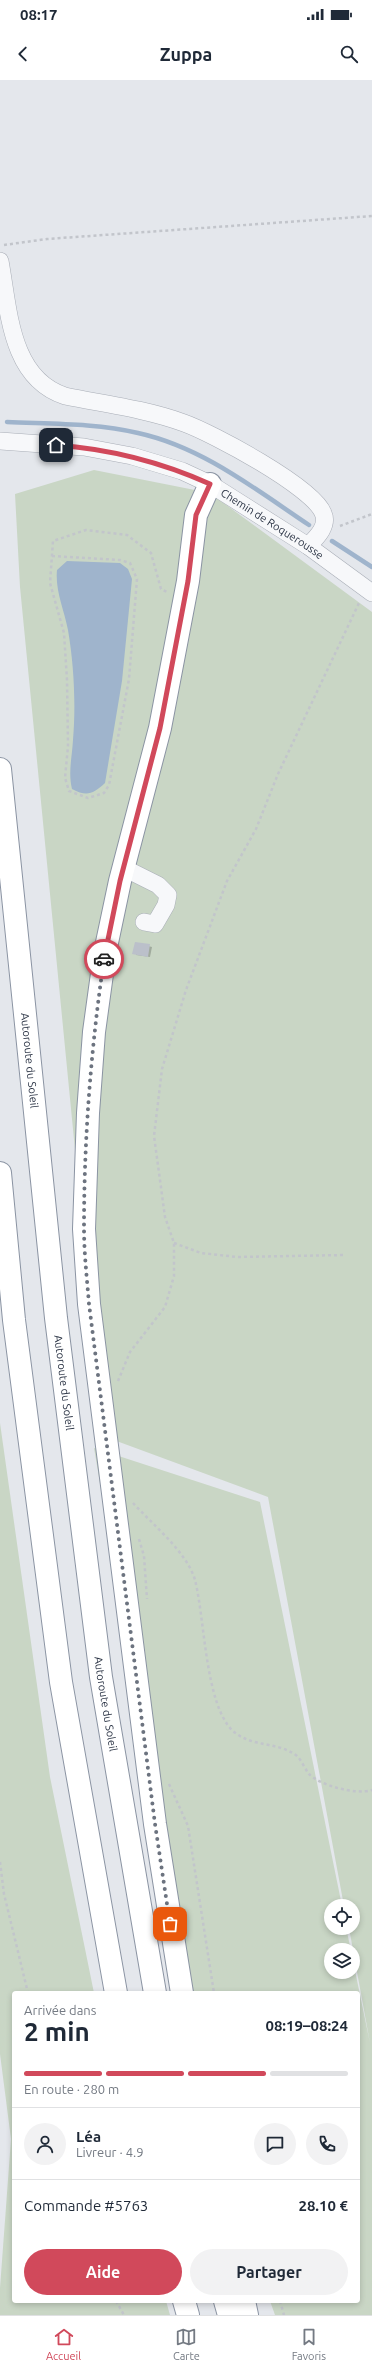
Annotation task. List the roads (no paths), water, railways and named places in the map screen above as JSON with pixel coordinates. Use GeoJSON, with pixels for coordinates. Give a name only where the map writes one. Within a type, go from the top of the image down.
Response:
{"type":"FeatureCollection","features":[{"type":"Feature","properties":{"kind":"highway"},"geometry":{"type":"LineString","coordinates":[[182,1991],[155,1824],[89,1304],[84,1229],[88,1113],[94,1032],[106,952],[124,868],[160,728],[184,600],[196,515],[210,484]]}},
{"type":"Feature","properties":{"kind":"highway","name":"Autoroute du Soleil"},"geometry":{"type":"LineString","coordinates":[[0,769],[56,1318],[100,1670],[155,1991]]}},
{"type":"Feature","properties":{"kind":"highway"},"geometry":{"type":"LineString","coordinates":[[0,1173],[14,1320],[61,1682],[116,1991]]}},
{"type":"Feature","properties":{"kind":"highway"},"geometry":{"type":"LineString","coordinates":[[185,2303],[188,2315]]}},
{"type":"Feature","properties":{"kind":"highway"},"geometry":{"type":"LineString","coordinates":[[226,2303],[229,2315]]}},
{"type":"Feature","properties":{"kind":"highway"},"geometry":{"type":"LineString","coordinates":[[244,2303],[247,2315]]}},
{"type":"Feature","properties":{"kind":"street"},"geometry":{"type":"LineString","coordinates":[[0,261],[18,351],[26,366],[43,385],[52,392],[65,396],[165,417],[216,437],[292,483],[316,502],[324,513],[324,523],[320,533],[308,546]]}},
{"type":"Feature","properties":{"kind":"street","name":"Chemin de Roquerousse"},"geometry":{"type":"LineString","coordinates":[[0,441],[84,447],[132,456],[182,471],[210,484],[308,546],[369,591]]}},
{"type":"Feature","properties":{"kind":"street"},"geometry":{"type":"LineString","coordinates":[[124,868],[158,885],[168,895],[166,905],[155,924],[144,922]]}},
{"type":"Feature","properties":{"kind":"water"},"geometry":{"type":"Polygon","coordinates":[[[67,561],[120,563],[128,569],[132,579],[122,681],[105,783],[97,790],[86,794],[72,789],[70,777],[74,713],[73,671],[68,630],[57,585],[57,570],[67,561]]]}},
{"type":"Feature","properties":{"kind":"waterway"},"geometry":{"type":"LineString","coordinates":[[7,422],[73,424],[106,427],[162,439],[184,448],[227,471],[309,525]]}},
{"type":"Feature","properties":{"kind":"waterway"},"geometry":{"type":"LineString","coordinates":[[332,541],[372,567]]}}]}
